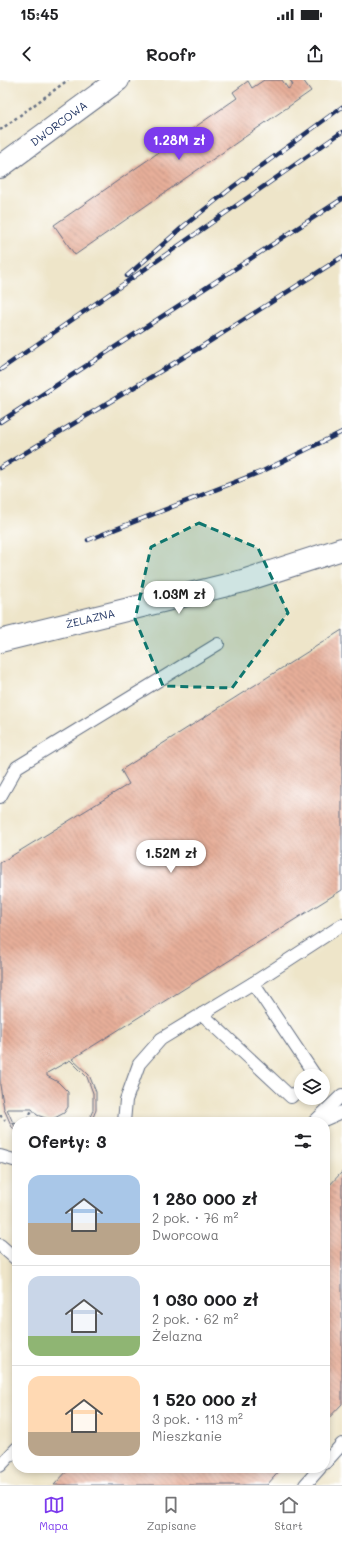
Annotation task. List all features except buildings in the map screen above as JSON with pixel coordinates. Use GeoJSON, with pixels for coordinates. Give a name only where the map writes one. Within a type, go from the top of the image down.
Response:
{"type":"FeatureCollection","features":[{"type":"Feature","properties":{"kind":"street","name":"DWORCOWA"},"geometry":{"type":"LineString","coordinates":[[0,167],[118,80]]}},
{"type":"Feature","properties":{"kind":"street","name":"ŻELAZNA"},"geometry":{"type":"LineString","coordinates":[[0,641],[243,581],[342,549]]}},
{"type":"Feature","properties":{"kind":"lane"},"geometry":{"type":"LineString","coordinates":[[0,797],[17,766],[218,644]]}},
{"type":"Feature","properties":{"kind":"lane"},"geometry":{"type":"LineString","coordinates":[[124,1117],[126,1100],[139,1064],[161,1039],[253,983],[342,925]]}},
{"type":"Feature","properties":{"kind":"lane"},"geometry":{"type":"LineString","coordinates":[[253,983],[311,1069]]}},
{"type":"Feature","properties":{"kind":"lane"},"geometry":{"type":"LineString","coordinates":[[202,1014],[292,1097],[294,1095]]}},
{"type":"Feature","properties":{"kind":"lane"},"geometry":{"type":"LineString","coordinates":[[319,1117],[342,1095]]}},
{"type":"Feature","properties":{"kind":"lane"},"geometry":{"type":"LineString","coordinates":[[330,1117],[342,1112]]}},
{"type":"Feature","properties":{"kind":"lane"},"geometry":{"type":"LineString","coordinates":[[0,1156],[12,1160]]}},
{"type":"Feature","properties":{"kind":"lane"},"geometry":{"type":"LineString","coordinates":[[0,1245],[12,1256]]}},
{"type":"Feature","properties":{"kind":"lane"},"geometry":{"type":"LineString","coordinates":[[330,1457],[342,1444]]}},
{"type":"Feature","properties":{"kind":"lane"},"geometry":{"type":"LineString","coordinates":[[0,1466],[12,1453]]}},
{"type":"Feature","properties":{"kind":"lane"},"geometry":{"type":"LineString","coordinates":[[305,1485],[316,1473]]}},
{"type":"Feature","properties":{"kind":"path"},"geometry":{"type":"LineString","coordinates":[[0,130],[68,80]]}},
{"type":"Feature","properties":{"kind":"path"},"geometry":{"type":"LineString","coordinates":[[30,1117],[32,1109]]}},
{"type":"Feature","properties":{"kind":"path"},"geometry":{"type":"LineString","coordinates":[[0,1115],[5,1120]]}},
{"type":"Feature","properties":{"kind":"highlighted area"},"geometry":{"type":"Polygon","coordinates":[[[199,523],[258,548],[288,613],[232,688],[163,686],[135,619],[151,547],[199,523]]]}},
{"type":"Feature","properties":{"kind":"railway"},"geometry":{"type":"LineString","coordinates":[[127,276],[185,225],[234,186],[342,107]]}},
{"type":"Feature","properties":{"kind":"railway"},"geometry":{"type":"LineString","coordinates":[[0,370],[342,132]]}},
{"type":"Feature","properties":{"kind":"railway"},"geometry":{"type":"LineString","coordinates":[[0,422],[342,199]]}},
{"type":"Feature","properties":{"kind":"railway"},"geometry":{"type":"LineString","coordinates":[[0,468],[204,345],[342,257]]}},
{"type":"Feature","properties":{"kind":"railway"},"geometry":{"type":"LineString","coordinates":[[88,540],[263,471],[342,432]]}}]}
